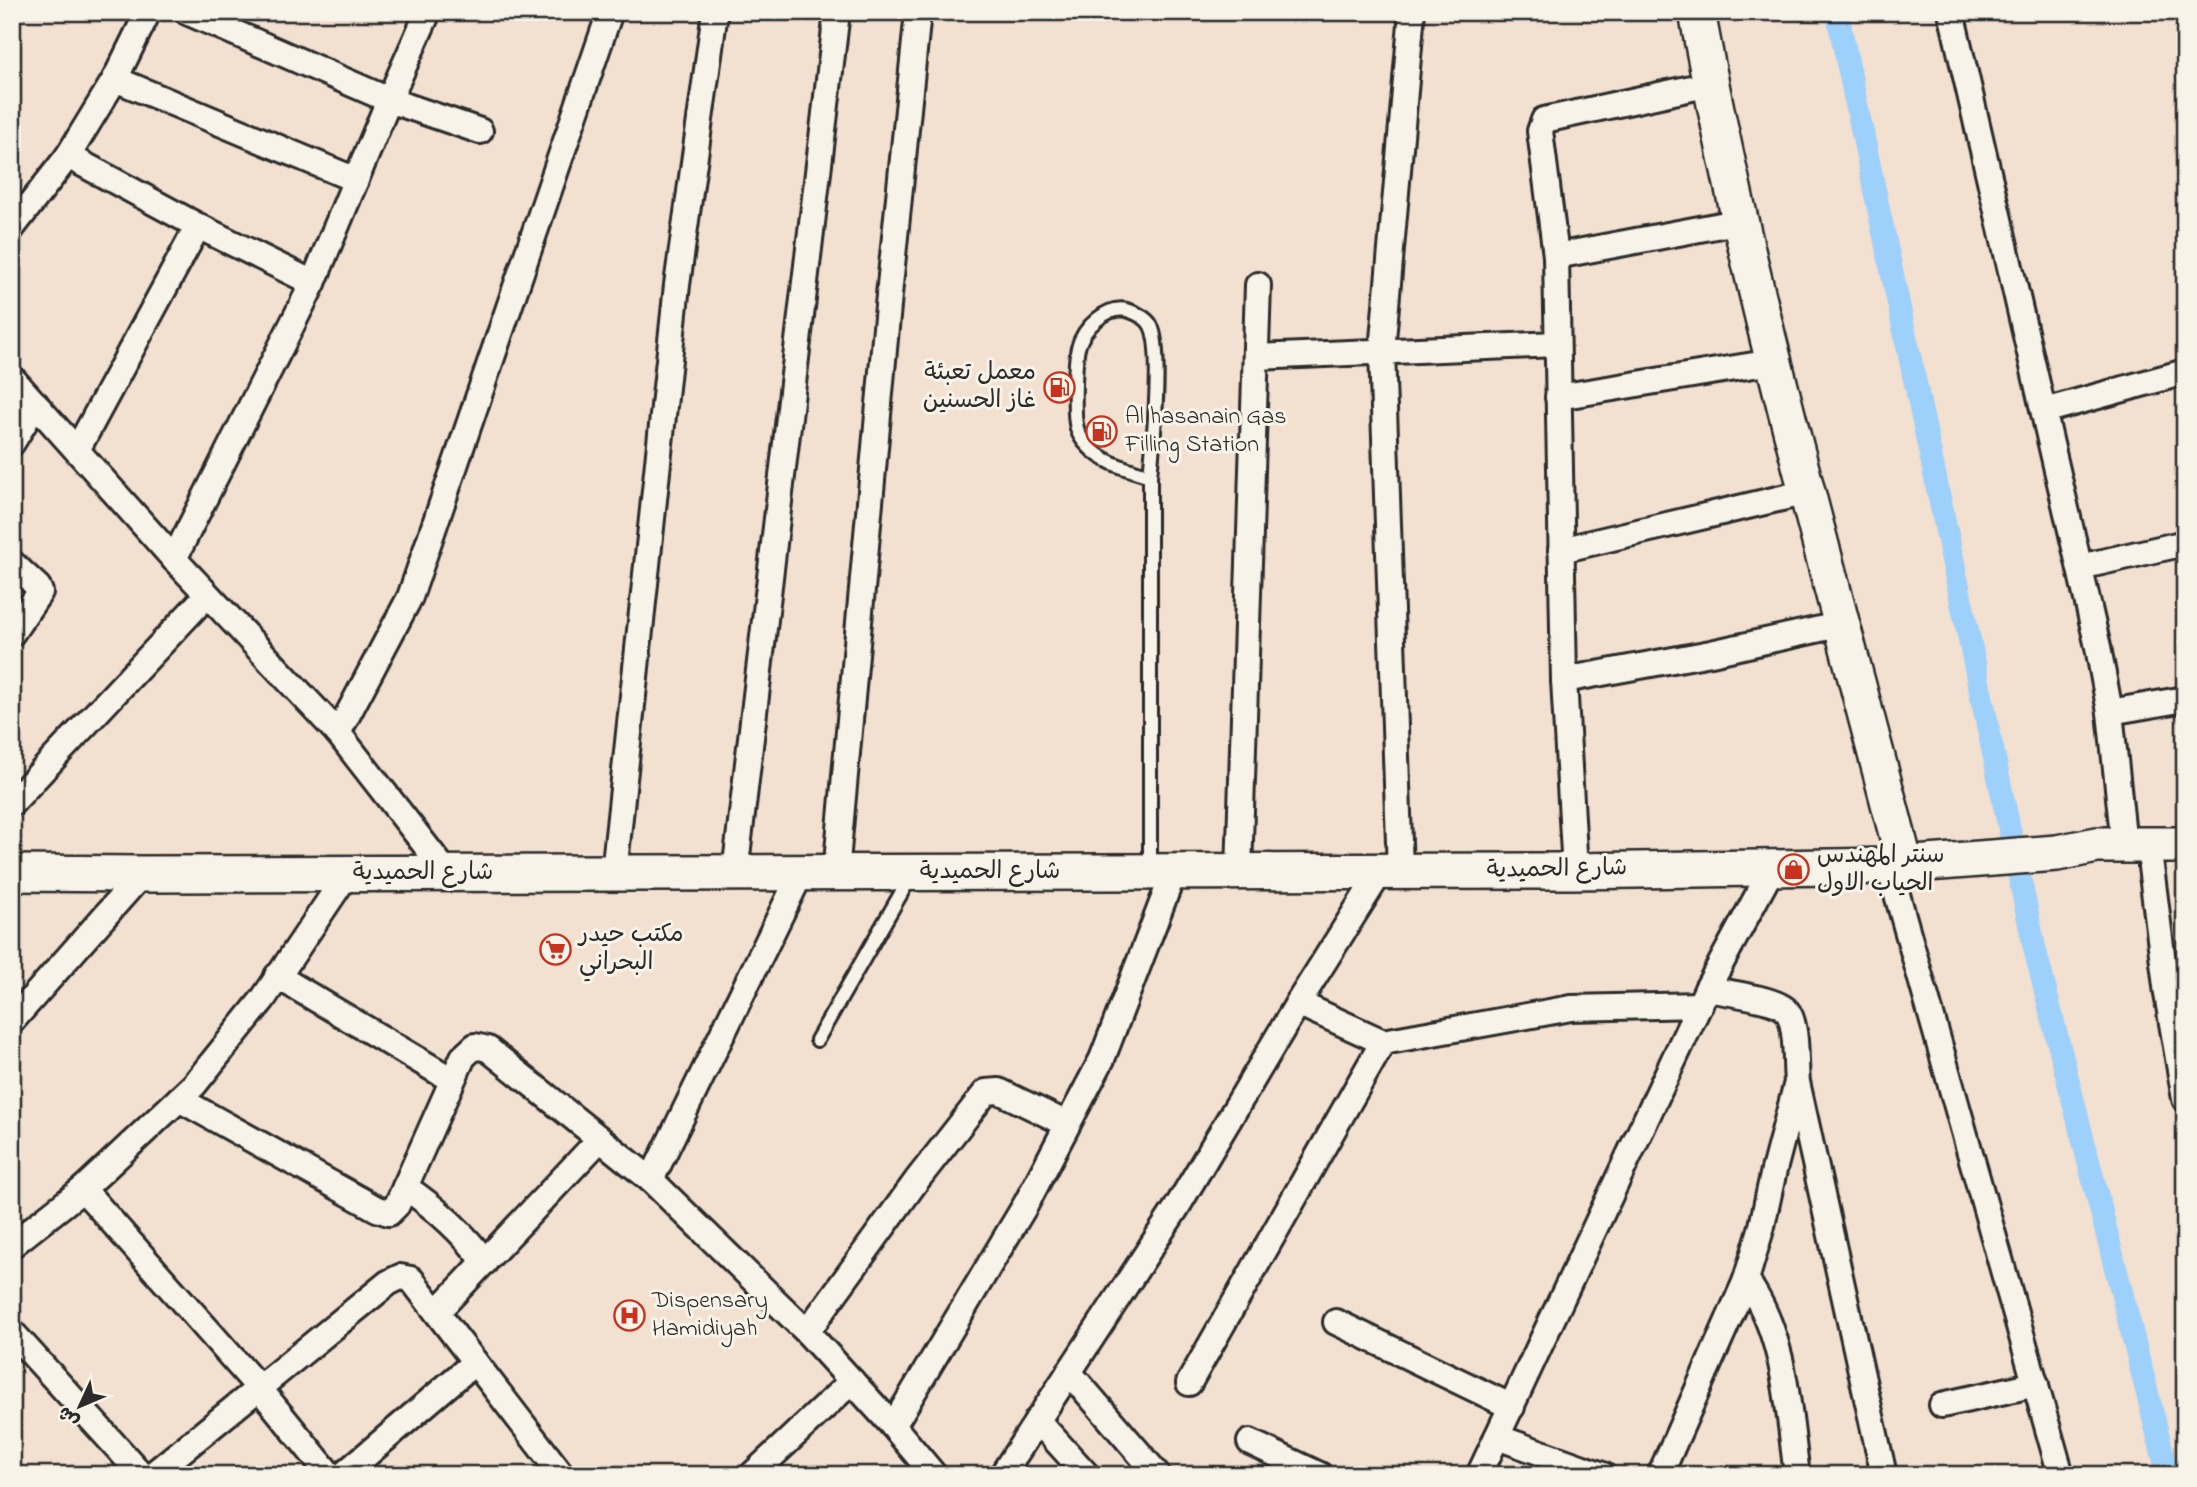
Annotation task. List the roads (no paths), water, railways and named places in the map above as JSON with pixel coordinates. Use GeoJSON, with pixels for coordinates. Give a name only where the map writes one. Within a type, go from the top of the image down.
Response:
{"type":"FeatureCollection","features":[{"type":"Feature","properties":{"kind":"street"},"geometry":{"type":"LineString","coordinates":[[12,228],[68,156],[115,79],[148,12]]}},
{"type":"Feature","properties":{"kind":"street"},"geometry":{"type":"LineString","coordinates":[[187,12],[389,100],[480,131]]}},
{"type":"Feature","properties":{"kind":"street"},"geometry":{"type":"LineString","coordinates":[[174,559],[313,283],[428,12]]}},
{"type":"Feature","properties":{"kind":"street"},"geometry":{"type":"LineString","coordinates":[[338,733],[410,597],[610,12]]}},
{"type":"Feature","properties":{"kind":"street"},"geometry":{"type":"LineString","coordinates":[[614,873],[677,285],[715,12]]}},
{"type":"Feature","properties":{"kind":"street"},"geometry":{"type":"LineString","coordinates":[[735,873],[837,12]]}},
{"type":"Feature","properties":{"kind":"street"},"geometry":{"type":"LineString","coordinates":[[836,873],[918,12]]}},
{"type":"Feature","properties":{"kind":"street"},"geometry":{"type":"LineString","coordinates":[[1002,1475],[1177,1207],[1297,1003],[1391,872],[1382,351],[1412,12]]}},
{"type":"Feature","properties":{"kind":"street"},"geometry":{"type":"LineString","coordinates":[[1697,12],[1710,84],[1772,362],[1843,624],[1897,865],[2061,1475]]}},
{"type":"Feature","properties":{"kind":"street"},"geometry":{"type":"LineString","coordinates":[[1951,12],[2098,647],[2110,712],[2124,845]]}},
{"type":"Feature","properties":{"kind":"street"},"geometry":{"type":"LineString","coordinates":[[115,79],[356,180]]}},
{"type":"Feature","properties":{"kind":"street"},"geometry":{"type":"LineString","coordinates":[[1575,871],[1564,680],[1556,256],[1540,131],[1544,120],[1710,84]]}},
{"type":"Feature","properties":{"kind":"street"},"geometry":{"type":"LineString","coordinates":[[68,156],[198,226],[313,283]]}},
{"type":"Feature","properties":{"kind":"street"},"geometry":{"type":"LineString","coordinates":[[1556,256],[1742,221]]}},
{"type":"Feature","properties":{"kind":"street"},"geometry":{"type":"LineString","coordinates":[[76,450],[198,226]]}},
{"type":"Feature","properties":{"kind":"street"},"geometry":{"type":"LineString","coordinates":[[1239,872],[1258,285]]}},
{"type":"Feature","properties":{"kind":"street"},"geometry":{"type":"LineString","coordinates":[[1256,357],[1558,344]]}},
{"type":"Feature","properties":{"kind":"street"},"geometry":{"type":"LineString","coordinates":[[1558,397],[1772,362]]}},
{"type":"Feature","properties":{"kind":"street"},"geometry":{"type":"LineString","coordinates":[[2044,411],[2185,372]]}},
{"type":"Feature","properties":{"kind":"street"},"geometry":{"type":"LineString","coordinates":[[12,378],[207,595],[338,733],[447,873]]}},
{"type":"Feature","properties":{"kind":"street"},"geometry":{"type":"LineString","coordinates":[[12,443],[36,404]]}},
{"type":"Feature","properties":{"kind":"street"},"geometry":{"type":"LineString","coordinates":[[1561,550],[1807,492]]}},
{"type":"Feature","properties":{"kind":"street"},"geometry":{"type":"LineString","coordinates":[[2080,567],[2185,543]]}},
{"type":"Feature","properties":{"kind":"street"},"geometry":{"type":"LineString","coordinates":[[12,563],[40,592],[12,633]]}},
{"type":"Feature","properties":{"kind":"street"},"geometry":{"type":"LineString","coordinates":[[12,803],[207,595]]}},
{"type":"Feature","properties":{"kind":"street"},"geometry":{"type":"LineString","coordinates":[[1564,680],[1711,653],[1843,624]]}},
{"type":"Feature","properties":{"kind":"street"},"geometry":{"type":"LineString","coordinates":[[2110,712],[2185,699]]}},
{"type":"Feature","properties":{"kind":"street","name":"شارع الحميدية"},"geometry":{"type":"LineString","coordinates":[[12,873],[1575,871],[1897,865],[2045,854],[2083,846],[2185,845]]}},
{"type":"Feature","properties":{"kind":"street"},"geometry":{"type":"LineString","coordinates":[[2045,854],[2085,865],[2168,867],[2167,995],[2185,1099]]}},
{"type":"Feature","properties":{"kind":"street"},"geometry":{"type":"LineString","coordinates":[[1479,1475],[1703,997],[1773,867]]}},
{"type":"Feature","properties":{"kind":"street"},"geometry":{"type":"LineString","coordinates":[[893,1426],[1026,1204],[1102,1059],[1162,872]]}},
{"type":"Feature","properties":{"kind":"street"},"geometry":{"type":"LineString","coordinates":[[12,1245],[83,1189],[194,1084],[262,999],[347,873]]}},
{"type":"Feature","properties":{"kind":"street"},"geometry":{"type":"LineString","coordinates":[[651,1180],[801,873]]}},
{"type":"Feature","properties":{"kind":"street"},"geometry":{"type":"LineString","coordinates":[[12,1021],[142,874]]}},
{"type":"Feature","properties":{"kind":"street"},"geometry":{"type":"LineString","coordinates":[[277,976],[452,1080]]}},
{"type":"Feature","properties":{"kind":"street"},"geometry":{"type":"LineString","coordinates":[[1297,1003],[1383,1042],[1571,1009],[1703,997],[1761,999],[1782,1006],[1793,1025],[1797,1082],[1884,1475]]}},
{"type":"Feature","properties":{"kind":"street"},"geometry":{"type":"LineString","coordinates":[[1189,1383],[1383,1042]]}},
{"type":"Feature","properties":{"kind":"street"},"geometry":{"type":"LineString","coordinates":[[179,1099],[388,1213],[397,1205],[463,1057],[475,1046],[488,1049],[651,1180],[807,1332],[934,1475]]}},
{"type":"Feature","properties":{"kind":"street"},"geometry":{"type":"LineString","coordinates":[[1660,1475],[1746,1280],[1797,1082]]}},
{"type":"Feature","properties":{"kind":"street"},"geometry":{"type":"LineString","coordinates":[[807,1332],[917,1181],[986,1093],[999,1091],[1067,1124]]}},
{"type":"Feature","properties":{"kind":"street"},"geometry":{"type":"LineString","coordinates":[[437,1312],[599,1140]]}},
{"type":"Feature","properties":{"kind":"street"},"geometry":{"type":"LineString","coordinates":[[405,1187],[448,1220],[468,1239],[485,1262]]}},
{"type":"Feature","properties":{"kind":"street"},"geometry":{"type":"LineString","coordinates":[[83,1189],[259,1388],[330,1475]]}},
{"type":"Feature","properties":{"kind":"street"},"geometry":{"type":"LineString","coordinates":[[152,1475],[388,1283],[400,1277],[411,1279],[562,1475]]}},
{"type":"Feature","properties":{"kind":"street"},"geometry":{"type":"LineString","coordinates":[[1746,1280],[1765,1310],[1780,1359],[1797,1475]]}},
{"type":"Feature","properties":{"kind":"street"},"geometry":{"type":"LineString","coordinates":[[1336,1322],[1512,1407]]}},
{"type":"Feature","properties":{"kind":"street"},"geometry":{"type":"LineString","coordinates":[[12,1332],[142,1475]]}},
{"type":"Feature","properties":{"kind":"street"},"geometry":{"type":"LineString","coordinates":[[342,1475],[475,1362]]}},
{"type":"Feature","properties":{"kind":"street"},"geometry":{"type":"LineString","coordinates":[[1069,1372],[1158,1475]]}},
{"type":"Feature","properties":{"kind":"street"},"geometry":{"type":"LineString","coordinates":[[752,1475],[852,1381]]}},
{"type":"Feature","properties":{"kind":"street"},"geometry":{"type":"LineString","coordinates":[[1942,1405],[2036,1384]]}},
{"type":"Feature","properties":{"kind":"street"},"geometry":{"type":"LineString","coordinates":[[1037,1420],[1087,1475]]}},
{"type":"Feature","properties":{"kind":"street"},"geometry":{"type":"LineString","coordinates":[[1497,1437],[1603,1475]]}},
{"type":"Feature","properties":{"kind":"street"},"geometry":{"type":"LineString","coordinates":[[1250,1442],[1320,1475]]}},
{"type":"Feature","properties":{"kind":"lane"},"geometry":{"type":"LineString","coordinates":[[1150,476],[1105,461],[1088,446],[1077,429],[1074,412],[1078,347],[1093,324],[1102,315],[1113,311],[1126,310],[1141,316],[1151,325],[1156,345],[1155,417],[1150,476],[1162,872]]}},
{"type":"Feature","properties":{"kind":"lane"},"geometry":{"type":"LineString","coordinates":[[817,1040],[913,872]]}},
{"type":"Feature","properties":{"kind":"waterway"},"geometry":{"type":"LineString","coordinates":[[1837,12],[2035,950],[2168,1475]]}},
{"type":"Feature","properties":{"kind":"place","name":"معمل تعبئة غاز الحسنين"},"geometry":{"type":"Point","coordinates":[1059,387]}},
{"type":"Feature","properties":{"kind":"place","name":"Al hasanain Gas Filling Station"},"geometry":{"type":"Point","coordinates":[1102,431]}},
{"type":"Feature","properties":{"kind":"place","name":"سنتر المهندس الحياب الاول"},"geometry":{"type":"Point","coordinates":[1794,870]}},
{"type":"Feature","properties":{"kind":"place","name":"مكتب حيدر البحراني"},"geometry":{"type":"Point","coordinates":[556,949]}},
{"type":"Feature","properties":{"kind":"place","name":"Dispensary Hamidiyah"},"geometry":{"type":"Point","coordinates":[629,1315]}}]}
